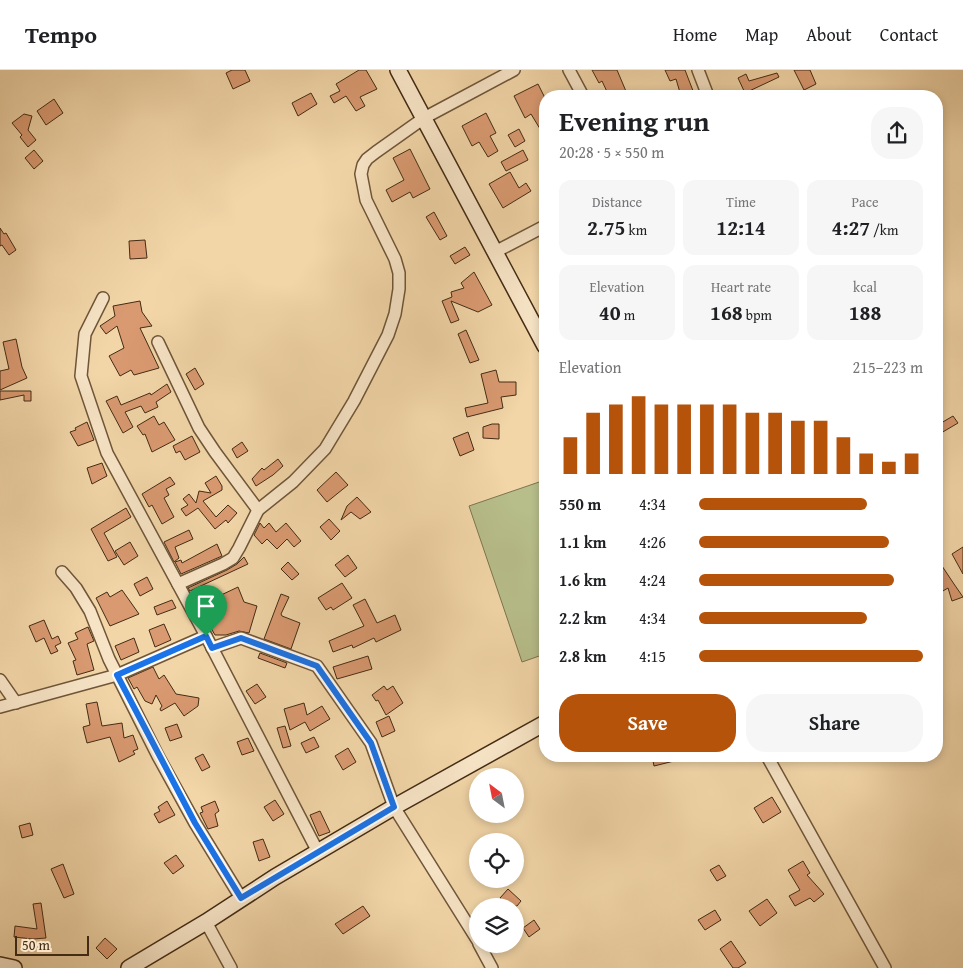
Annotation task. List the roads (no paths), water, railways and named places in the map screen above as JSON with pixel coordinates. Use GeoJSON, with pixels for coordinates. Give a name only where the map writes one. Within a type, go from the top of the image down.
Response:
{"type":"FeatureCollection","features":[{"type":"Feature","properties":{"kind":"street"},"geometry":{"type":"LineString","coordinates":[[398,70],[539,335]]}},
{"type":"Feature","properties":{"kind":"street"},"geometry":{"type":"LineString","coordinates":[[178,584],[223,564],[232,558],[258,510],[293,482],[325,449],[354,401],[388,335],[395,314],[399,289],[399,273],[395,259],[366,200],[362,174],[363,165],[367,159],[424,118],[514,70]]}},
{"type":"Feature","properties":{"kind":"street"},"geometry":{"type":"LineString","coordinates":[[569,70],[580,90]]}},
{"type":"Feature","properties":{"kind":"street"},"geometry":{"type":"LineString","coordinates":[[698,70],[706,90]]}},
{"type":"Feature","properties":{"kind":"street"},"geometry":{"type":"LineString","coordinates":[[495,252],[539,229]]}},
{"type":"Feature","properties":{"kind":"street"},"geometry":{"type":"LineString","coordinates":[[103,298],[85,334],[81,376],[106,453],[206,636],[318,852]]}},
{"type":"Feature","properties":{"kind":"street"},"geometry":{"type":"LineString","coordinates":[[158,342],[199,428],[258,510]]}},
{"type":"Feature","properties":{"kind":"street"},"geometry":{"type":"LineString","coordinates":[[62,572],[76,588],[90,611],[117,675],[195,823],[241,898]]}},
{"type":"Feature","properties":{"kind":"street"},"geometry":{"type":"LineString","coordinates":[[0,707],[117,675],[206,636]]}},
{"type":"Feature","properties":{"kind":"street"},"geometry":{"type":"LineString","coordinates":[[212,648],[241,638],[317,666],[371,743],[394,807],[469,928]]}},
{"type":"Feature","properties":{"kind":"street"},"geometry":{"type":"LineString","coordinates":[[0,680],[16,703]]}},
{"type":"Feature","properties":{"kind":"street"},"geometry":{"type":"LineString","coordinates":[[129,968],[206,922],[241,898],[394,807],[539,726]]}},
{"type":"Feature","properties":{"kind":"street"},"geometry":{"type":"LineString","coordinates":[[770,762],[885,968]]}},
{"type":"Feature","properties":{"kind":"street"},"geometry":{"type":"LineString","coordinates":[[206,922],[231,968]]}},
{"type":"Feature","properties":{"kind":"street"},"geometry":{"type":"LineString","coordinates":[[484,953],[492,968]]}},
{"type":"Feature","properties":{"kind":"street"},"geometry":{"type":"LineString","coordinates":[[0,965],[14,968]]}}]}
